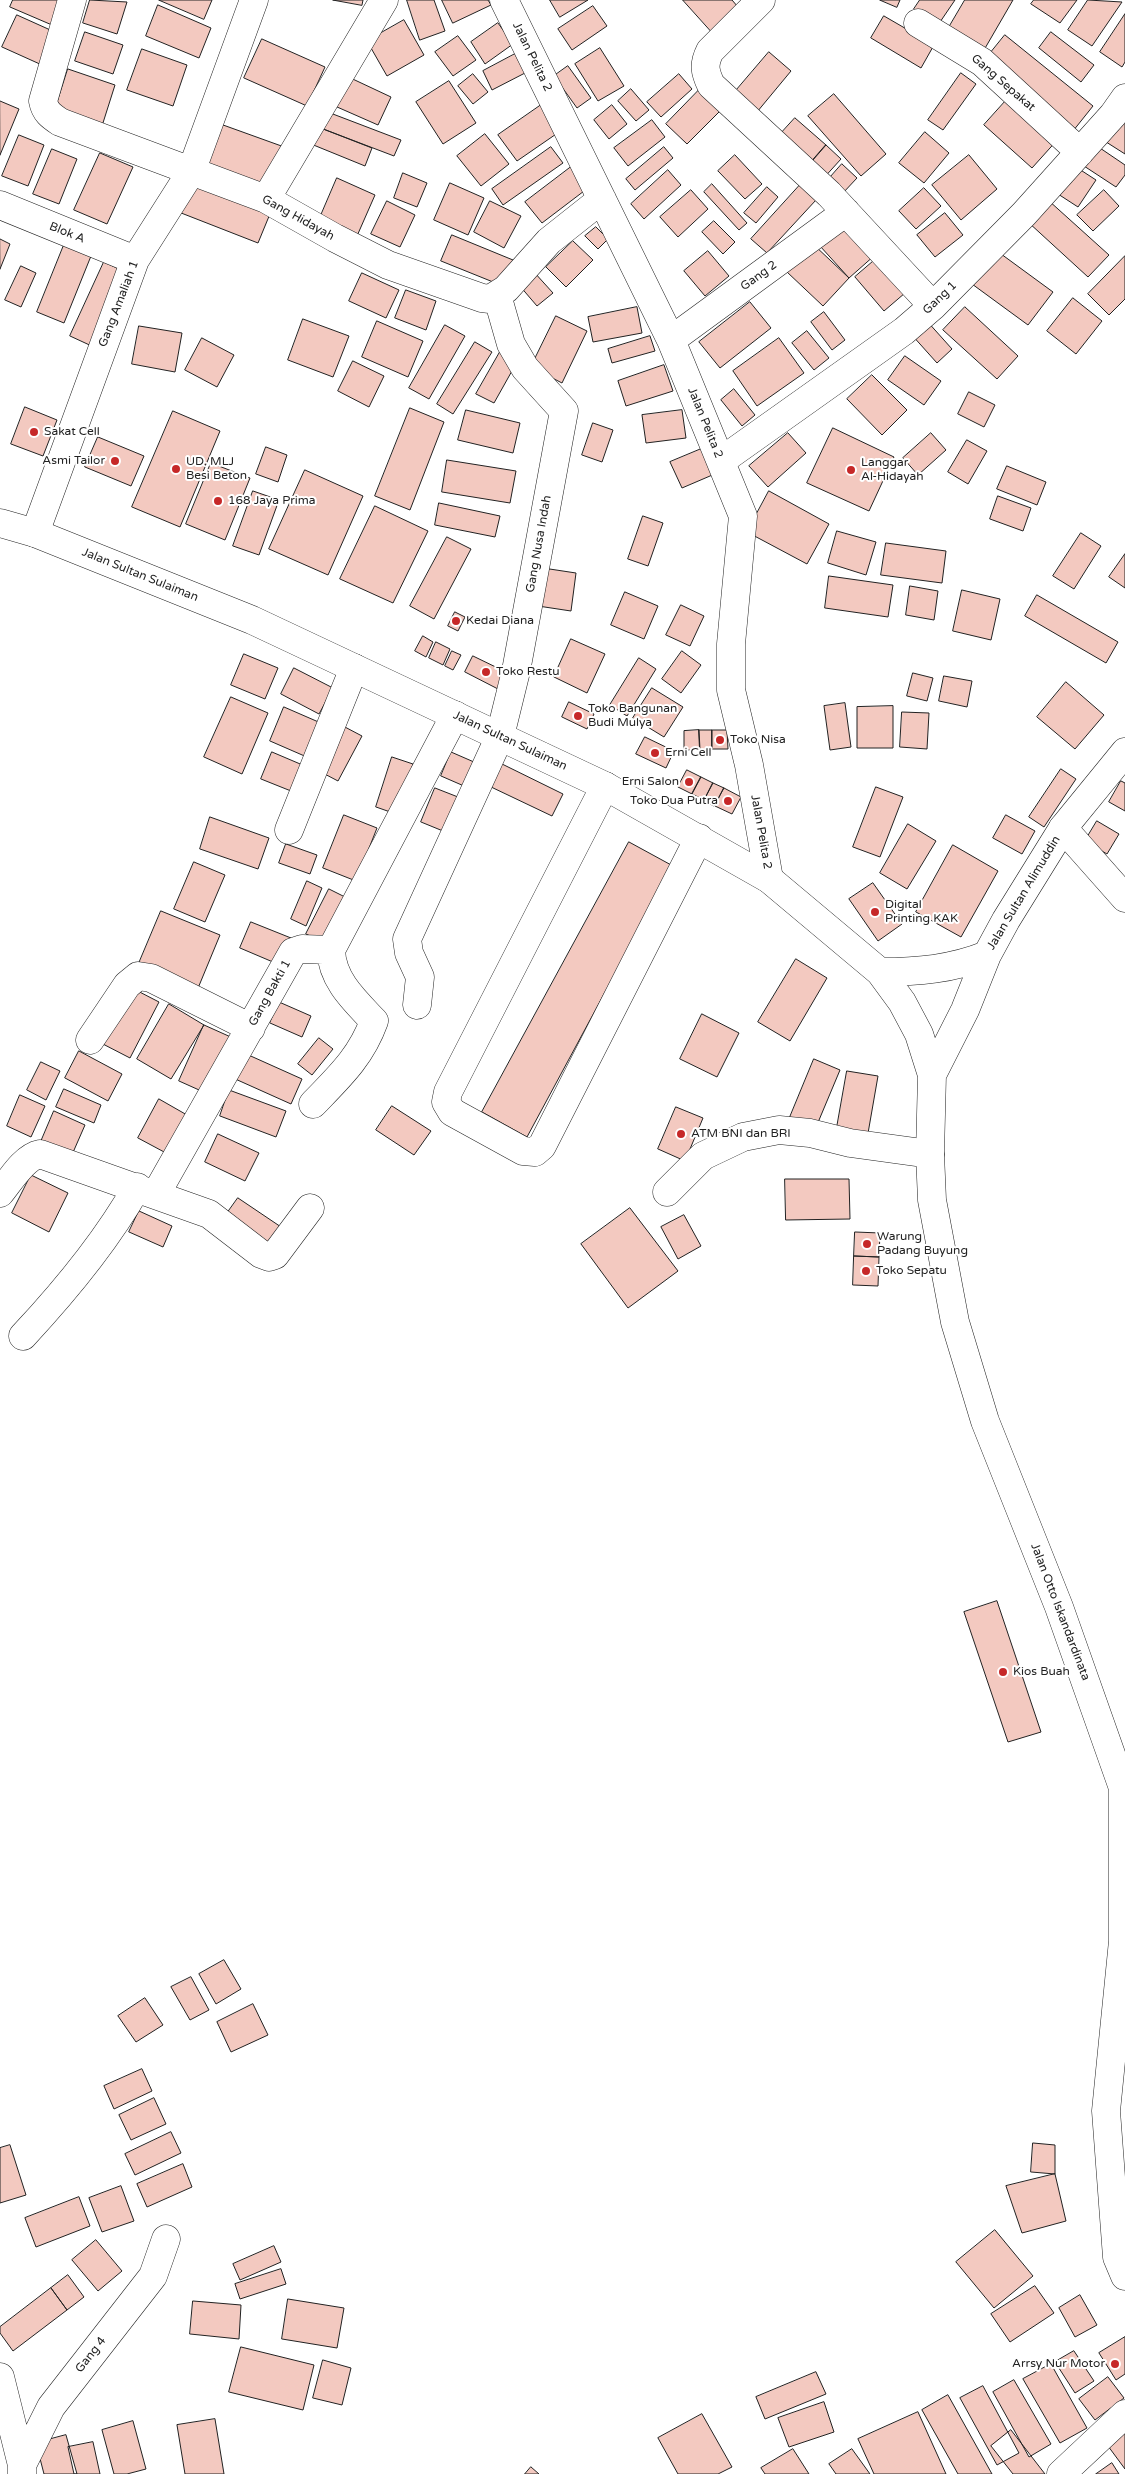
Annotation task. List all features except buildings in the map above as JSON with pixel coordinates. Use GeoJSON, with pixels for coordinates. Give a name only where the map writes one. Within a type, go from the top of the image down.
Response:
{"type":"FeatureCollection","features":[{"type":"Feature","properties":{"kind":"street","name":"Gang Hidayah"},"geometry":{"type":"LineString","coordinates":[[72,0],[46,90],[44,109],[60,122],[191,172],[266,198],[388,266],[482,298],[490,299],[497,295]]}},
{"type":"Feature","properties":{"kind":"street","name":"Gang Amaliah 1"},"geometry":{"type":"LineString","coordinates":[[35,533],[135,260],[191,172],[254,0]]}},
{"type":"Feature","properties":{"kind":"street"},"geometry":{"type":"LineString","coordinates":[[266,198],[384,0]]}},
{"type":"Feature","properties":{"kind":"street","name":"Jalan Pelita 2"},"geometry":{"type":"LineString","coordinates":[[504,0],[671,340],[743,516],[731,644],[731,690],[749,765],[769,879]]}},
{"type":"Feature","properties":{"kind":"street"},"geometry":{"type":"LineString","coordinates":[[761,0],[710,51],[705,62],[707,76],[711,85],[846,212],[934,306]]}},
{"type":"Feature","properties":{"kind":"street","name":"Gang Sepakat"},"geometry":{"type":"LineString","coordinates":[[918,23],[982,62],[1080,152]]}},
{"type":"Feature","properties":{"kind":"street","name":"Gang 1"},"geometry":{"type":"LineString","coordinates":[[721,461],[904,331],[934,306],[1024,214],[1113,115],[1125,98]]}},
{"type":"Feature","properties":{"kind":"street"},"geometry":{"type":"LineString","coordinates":[[497,295],[506,289],[549,241],[602,199]]}},
{"type":"Feature","properties":{"kind":"street","name":"Blok A"},"geometry":{"type":"LineString","coordinates":[[0,205],[135,260]]}},
{"type":"Feature","properties":{"kind":"street","name":"Gang 2"},"geometry":{"type":"LineString","coordinates":[[671,340],[846,212]]}},
{"type":"Feature","properties":{"kind":"street","name":"Gang Nusa Indah"},"geometry":{"type":"LineString","coordinates":[[417,1005],[420,976],[409,953],[407,939],[500,736],[516,671],[564,411],[524,368],[511,344],[497,295]]}},
{"type":"Feature","properties":{"kind":"street","name":"Jalan Sultan Sulaiman"},"geometry":{"type":"LineString","coordinates":[[0,523],[35,533],[252,620],[605,786],[769,879],[880,972],[902,1002],[919,1034],[932,1075]]}},
{"type":"Feature","properties":{"kind":"street"},"geometry":{"type":"LineString","coordinates":[[289,830],[354,668]]}},
{"type":"Feature","properties":{"kind":"street"},"geometry":{"type":"LineString","coordinates":[[313,1104],[344,1071],[366,1043],[374,1021],[336,975],[331,964],[331,950],[455,715]]}},
{"type":"Feature","properties":{"kind":"street","name":"Jalan Sultan Alimuddin"},"geometry":{"type":"LineString","coordinates":[[932,1075],[965,1010],[987,955],[1006,920],[1063,828],[1125,752]]}},
{"type":"Feature","properties":{"kind":"street"},"geometry":{"type":"LineString","coordinates":[[605,786],[448,1092],[446,1102],[452,1112],[523,1151],[535,1152],[542,1146],[699,838]]}},
{"type":"Feature","properties":{"kind":"street"},"geometry":{"type":"LineString","coordinates":[[1063,828],[1125,898]]}},
{"type":"Feature","properties":{"kind":"street","name":"Gang Bakti 1"},"geometry":{"type":"LineString","coordinates":[[23,1336],[60,1295],[122,1214],[146,1191],[251,1028],[293,952],[302,949],[331,950]]}},
{"type":"Feature","properties":{"kind":"street"},"geometry":{"type":"LineString","coordinates":[[880,972],[935,970],[961,965],[987,955]]}},
{"type":"Feature","properties":{"kind":"street"},"geometry":{"type":"LineString","coordinates":[[90,1040],[127,985],[138,976],[151,978],[251,1028]]}},
{"type":"Feature","properties":{"kind":"street","name":"Jalan Otto Iskandardinata"},"geometry":{"type":"LineString","coordinates":[[932,1075],[930,1154],[932,1200],[955,1322],[982,1412],[1059,1607],[1123,1788],[1122,1981],[1106,2111],[1117,2257],[1125,2276]]}},
{"type":"Feature","properties":{"kind":"street"},"geometry":{"type":"LineString","coordinates":[[667,1192],[703,1156],[743,1136],[779,1130],[810,1133],[850,1143],[930,1154]]}},
{"type":"Feature","properties":{"kind":"street"},"geometry":{"type":"LineString","coordinates":[[0,1193],[24,1164],[40,1154],[209,1214],[261,1254],[269,1257],[275,1255],[310,1208]]}},
{"type":"Feature","properties":{"kind":"street","name":"Gang 4"},"geometry":{"type":"LineString","coordinates":[[22,2469],[50,2407],[153,2276],[166,2239]]}},
{"type":"Feature","properties":{"kind":"street"},"geometry":{"type":"LineString","coordinates":[[0,2377],[22,2469]]}},
{"type":"Feature","properties":{"kind":"street"},"geometry":{"type":"LineString","coordinates":[[1061,2474],[1125,2414]]}},
{"type":"Feature","properties":{"kind":"place","name":"Sakat Cell"},"geometry":{"type":"Point","coordinates":[34,432]}},
{"type":"Feature","properties":{"kind":"place","name":"Asmi Tailor"},"geometry":{"type":"Point","coordinates":[115,461]}},
{"type":"Feature","properties":{"kind":"place","name":"UD. MLJ Besi Beton"},"geometry":{"type":"Point","coordinates":[176,469]}},
{"type":"Feature","properties":{"kind":"place","name":"Langgar Al-Hidayah"},"geometry":{"type":"Point","coordinates":[851,470]}},
{"type":"Feature","properties":{"kind":"place","name":"168 Jaya Prima"},"geometry":{"type":"Point","coordinates":[218,501]}},
{"type":"Feature","properties":{"kind":"place","name":"Kedai Diana"},"geometry":{"type":"Point","coordinates":[456,621]}},
{"type":"Feature","properties":{"kind":"place","name":"Toko Restu"},"geometry":{"type":"Point","coordinates":[486,672]}},
{"type":"Feature","properties":{"kind":"place","name":"Toko Bangunan Budi Mulya"},"geometry":{"type":"Point","coordinates":[578,716]}},
{"type":"Feature","properties":{"kind":"place","name":"Toko Nisa"},"geometry":{"type":"Point","coordinates":[720,740]}},
{"type":"Feature","properties":{"kind":"place","name":"Erni Cell"},"geometry":{"type":"Point","coordinates":[655,753]}},
{"type":"Feature","properties":{"kind":"place","name":"Erni Salon"},"geometry":{"type":"Point","coordinates":[689,782]}},
{"type":"Feature","properties":{"kind":"place","name":"Toko Dua Putra"},"geometry":{"type":"Point","coordinates":[728,801]}},
{"type":"Feature","properties":{"kind":"place","name":"Digital Printing KAK"},"geometry":{"type":"Point","coordinates":[875,912]}},
{"type":"Feature","properties":{"kind":"place","name":"ATM BNI dan BRI"},"geometry":{"type":"Point","coordinates":[681,1134]}},
{"type":"Feature","properties":{"kind":"place","name":"Warung Padang Buyung"},"geometry":{"type":"Point","coordinates":[867,1244]}},
{"type":"Feature","properties":{"kind":"place","name":"Toko Sepatu"},"geometry":{"type":"Point","coordinates":[866,1271]}},
{"type":"Feature","properties":{"kind":"place","name":"Kios Buah"},"geometry":{"type":"Point","coordinates":[1003,1672]}},
{"type":"Feature","properties":{"kind":"place","name":"Arrsy Nur Motor"},"geometry":{"type":"Point","coordinates":[1115,2364]}}]}
